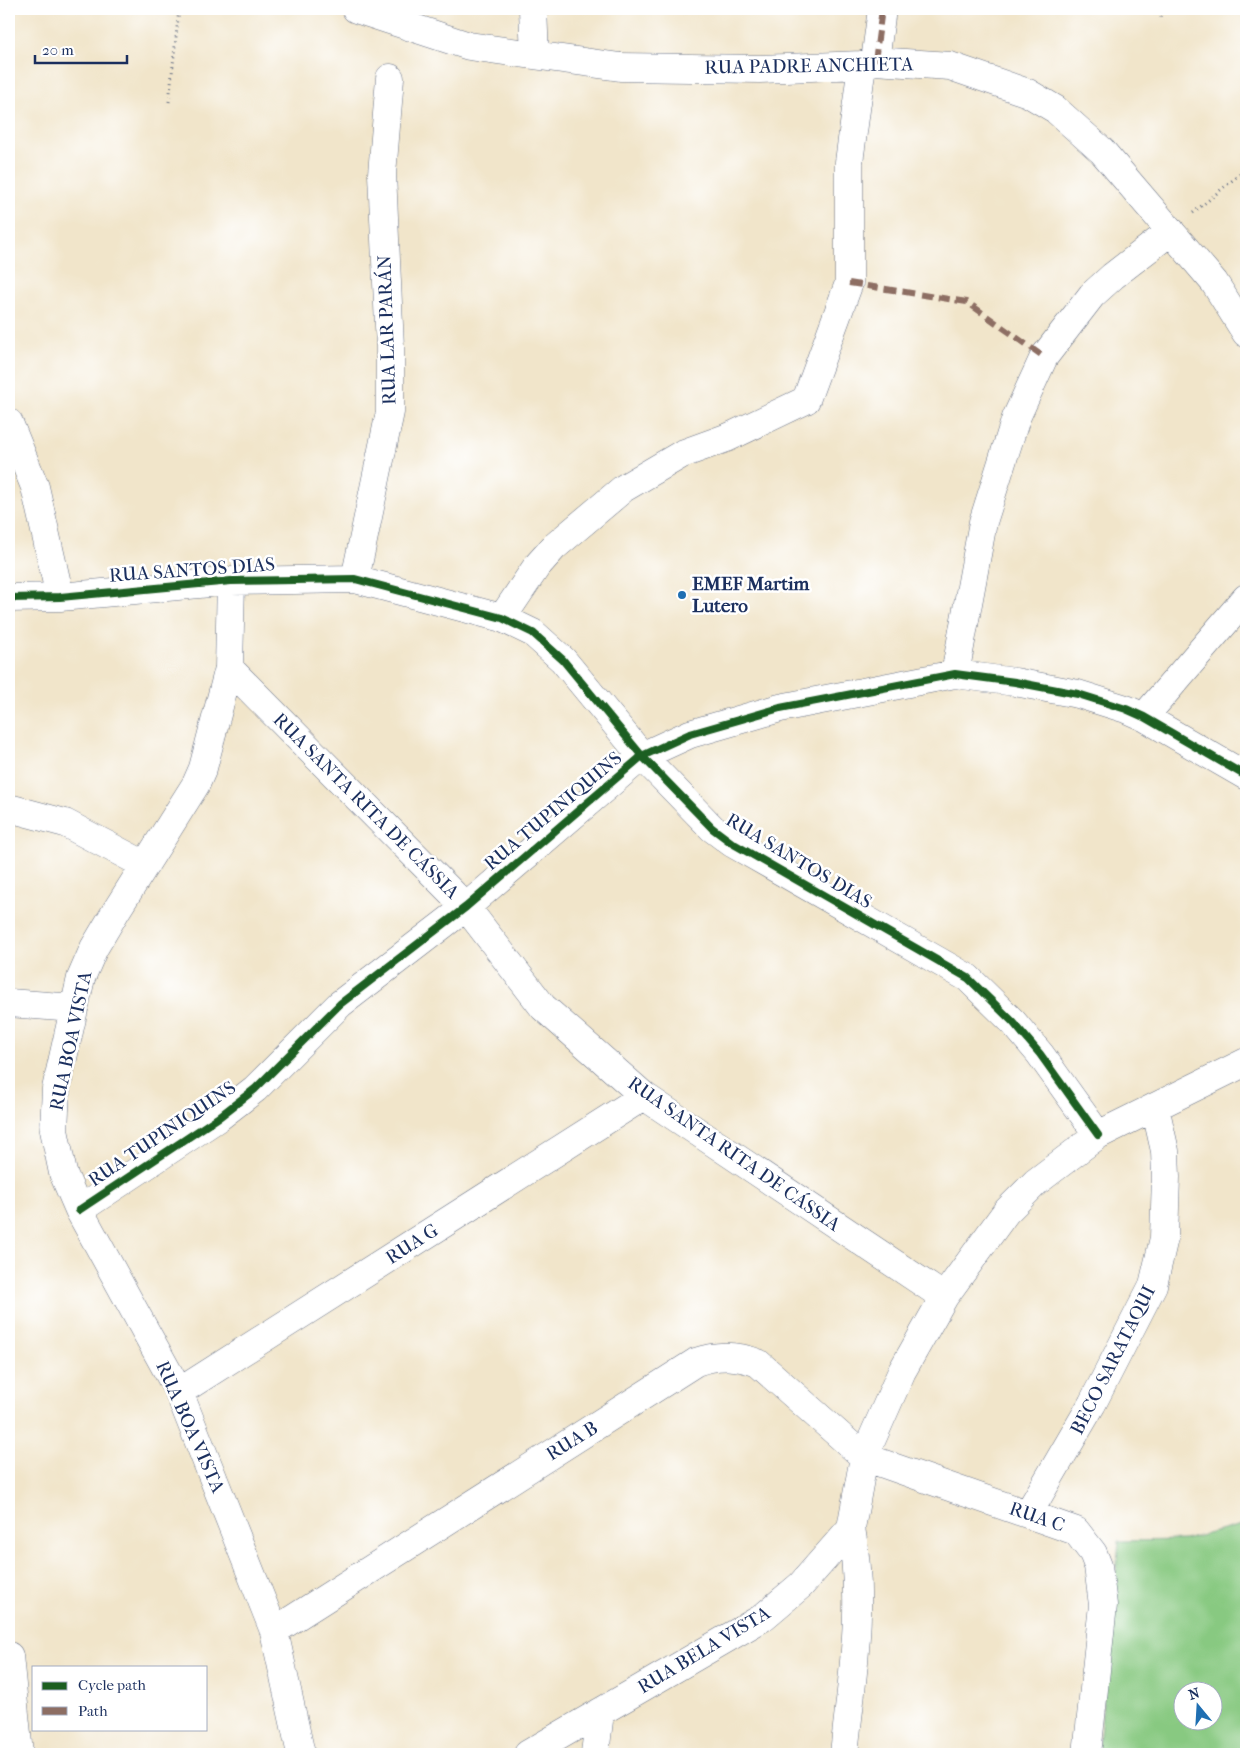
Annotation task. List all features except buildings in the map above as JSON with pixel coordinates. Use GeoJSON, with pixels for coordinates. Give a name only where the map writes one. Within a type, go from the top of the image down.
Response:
{"type":"FeatureCollection","features":[{"type":"Feature","properties":{"kind":"street","name":"RUA PADRE ANCHIETA"},"geometry":{"type":"LineString","coordinates":[[356,9],[469,46],[620,67],[760,69],[868,63],[950,66],[1028,93],[1055,109],[1102,151],[1214,282],[1246,334]]}},
{"type":"Feature","properties":{"kind":"street"},"geometry":{"type":"LineString","coordinates":[[532,9],[535,55]]}},
{"type":"Feature","properties":{"kind":"street"},"geometry":{"type":"LineString","coordinates":[[502,618],[537,566],[554,546],[624,488],[682,454],[729,437],[806,400],[849,283],[849,162],[868,63],[882,9]]}},
{"type":"Feature","properties":{"kind":"street","name":"RUA LAR PARÁN"},"geometry":{"type":"LineString","coordinates":[[355,579],[390,412],[390,346],[382,174],[390,78]]}},
{"type":"Feature","properties":{"kind":"street"},"geometry":{"type":"LineString","coordinates":[[955,674],[983,522],[1016,418],[1039,365],[1092,295],[1113,276],[1171,231]]}},
{"type":"Feature","properties":{"kind":"street"},"geometry":{"type":"LineString","coordinates":[[9,423],[35,487],[60,597]]}},
{"type":"Feature","properties":{"kind":"street","name":"RUA SANTOS DIAS"},"geometry":{"type":"LineString","coordinates":[[9,598],[60,597],[231,581],[355,579],[502,618],[533,633],[563,660],[642,756],[712,828],[732,843],[968,978],[1013,1022],[1040,1054],[1098,1135]]}},
{"type":"Feature","properties":{"kind":"street","name":"RUA BOA VISTA"},"geometry":{"type":"LineString","coordinates":[[231,581],[229,668],[202,768],[196,784],[94,948],[81,978],[56,1089],[54,1130],[63,1173],[79,1210],[179,1392],[274,1630],[301,1754]]}},
{"type":"Feature","properties":{"kind":"street"},"geometry":{"type":"LineString","coordinates":[[1144,717],[1246,598]]}},
{"type":"Feature","properties":{"kind":"street","name":"RUA SANTA RITA DE CÁSSIA"},"geometry":{"type":"LineString","coordinates":[[229,668],[466,907],[543,1007],[644,1096],[944,1297]]}},
{"type":"Feature","properties":{"kind":"street","name":"RUA TUPINIQUINS"},"geometry":{"type":"LineString","coordinates":[[79,1210],[198,1133],[226,1112],[255,1089],[340,1004],[466,907],[642,756],[690,734],[780,708],[955,674],[1015,682],[1078,694],[1144,717],[1246,776]]}},
{"type":"Feature","properties":{"kind":"street"},"geometry":{"type":"LineString","coordinates":[[9,808],[65,823],[144,865]]}},
{"type":"Feature","properties":{"kind":"street"},"geometry":{"type":"LineString","coordinates":[[9,1003],[74,1008]]}},
{"type":"Feature","properties":{"kind":"street"},"geometry":{"type":"LineString","coordinates":[[844,1754],[858,1607],[857,1561],[851,1528],[864,1457],[902,1371],[944,1297],[1006,1212],[1036,1182],[1098,1135],[1246,1062]]}},
{"type":"Feature","properties":{"kind":"street","name":"RUA G"},"geometry":{"type":"LineString","coordinates":[[179,1392],[644,1096]]}},
{"type":"Feature","properties":{"kind":"street","name":"BECO SARATAQUI"},"geometry":{"type":"LineString","coordinates":[[1028,1514],[1092,1404],[1153,1285],[1164,1238],[1166,1177],[1165,1151],[1155,1106]]}},
{"type":"Feature","properties":{"kind":"street","name":"RUA B"},"geometry":{"type":"LineString","coordinates":[[274,1630],[688,1367],[709,1358],[736,1356],[758,1364],[864,1457]]}},
{"type":"Feature","properties":{"kind":"street","name":"RUA C"},"geometry":{"type":"LineString","coordinates":[[864,1457],[1076,1531],[1093,1553],[1098,1566],[1103,1605],[1087,1754]]}},
{"type":"Feature","properties":{"kind":"street","name":"RUA BELA VISTA"},"geometry":{"type":"LineString","coordinates":[[528,1754],[762,1618],[801,1585],[851,1528]]}},
{"type":"Feature","properties":{"kind":"street"},"geometry":{"type":"LineString","coordinates":[[9,1656],[19,1754]]}},
{"type":"Feature","properties":{"kind":"street"},"geometry":{"type":"LineString","coordinates":[[594,1754],[600,1712]]}},
{"type":"Feature","properties":{"kind":"path"},"geometry":{"type":"LineString","coordinates":[[169,102],[178,9]]}},
{"type":"Feature","properties":{"kind":"path"},"geometry":{"type":"LineString","coordinates":[[1154,9],[1161,17]]}},
{"type":"Feature","properties":{"kind":"path"},"geometry":{"type":"LineString","coordinates":[[1171,231],[1246,169]]}},
{"type":"Feature","properties":{"kind":"green space"},"geometry":{"type":"Polygon","coordinates":[[[1246,1524],[1246,1754],[1098,1754],[1119,1541],[1184,1540],[1246,1524]]]}},
{"type":"Feature","properties":{"kind":"marked path"},"geometry":{"type":"LineString","coordinates":[[875,61],[882,9]]}},
{"type":"Feature","properties":{"kind":"marked path"},"geometry":{"type":"LineString","coordinates":[[849,283],[967,302],[1044,357]]}},
{"type":"Feature","properties":{"kind":"cycle path"},"geometry":{"type":"LineString","coordinates":[[9,598],[60,597],[231,581],[355,579],[502,618],[533,633],[563,660],[642,756],[712,828],[732,843],[968,978],[1013,1022],[1040,1054],[1098,1135]]}},
{"type":"Feature","properties":{"kind":"cycle path"},"geometry":{"type":"LineString","coordinates":[[79,1210],[219,1117],[255,1089],[340,1004],[466,907],[642,756],[690,734],[780,708],[955,674],[1015,682],[1078,694],[1126,709],[1144,717],[1246,776]]}},
{"type":"Feature","properties":{"kind":"place","name":"EMEF Martim Lutero"},"geometry":{"type":"Point","coordinates":[682,595]}}]}
